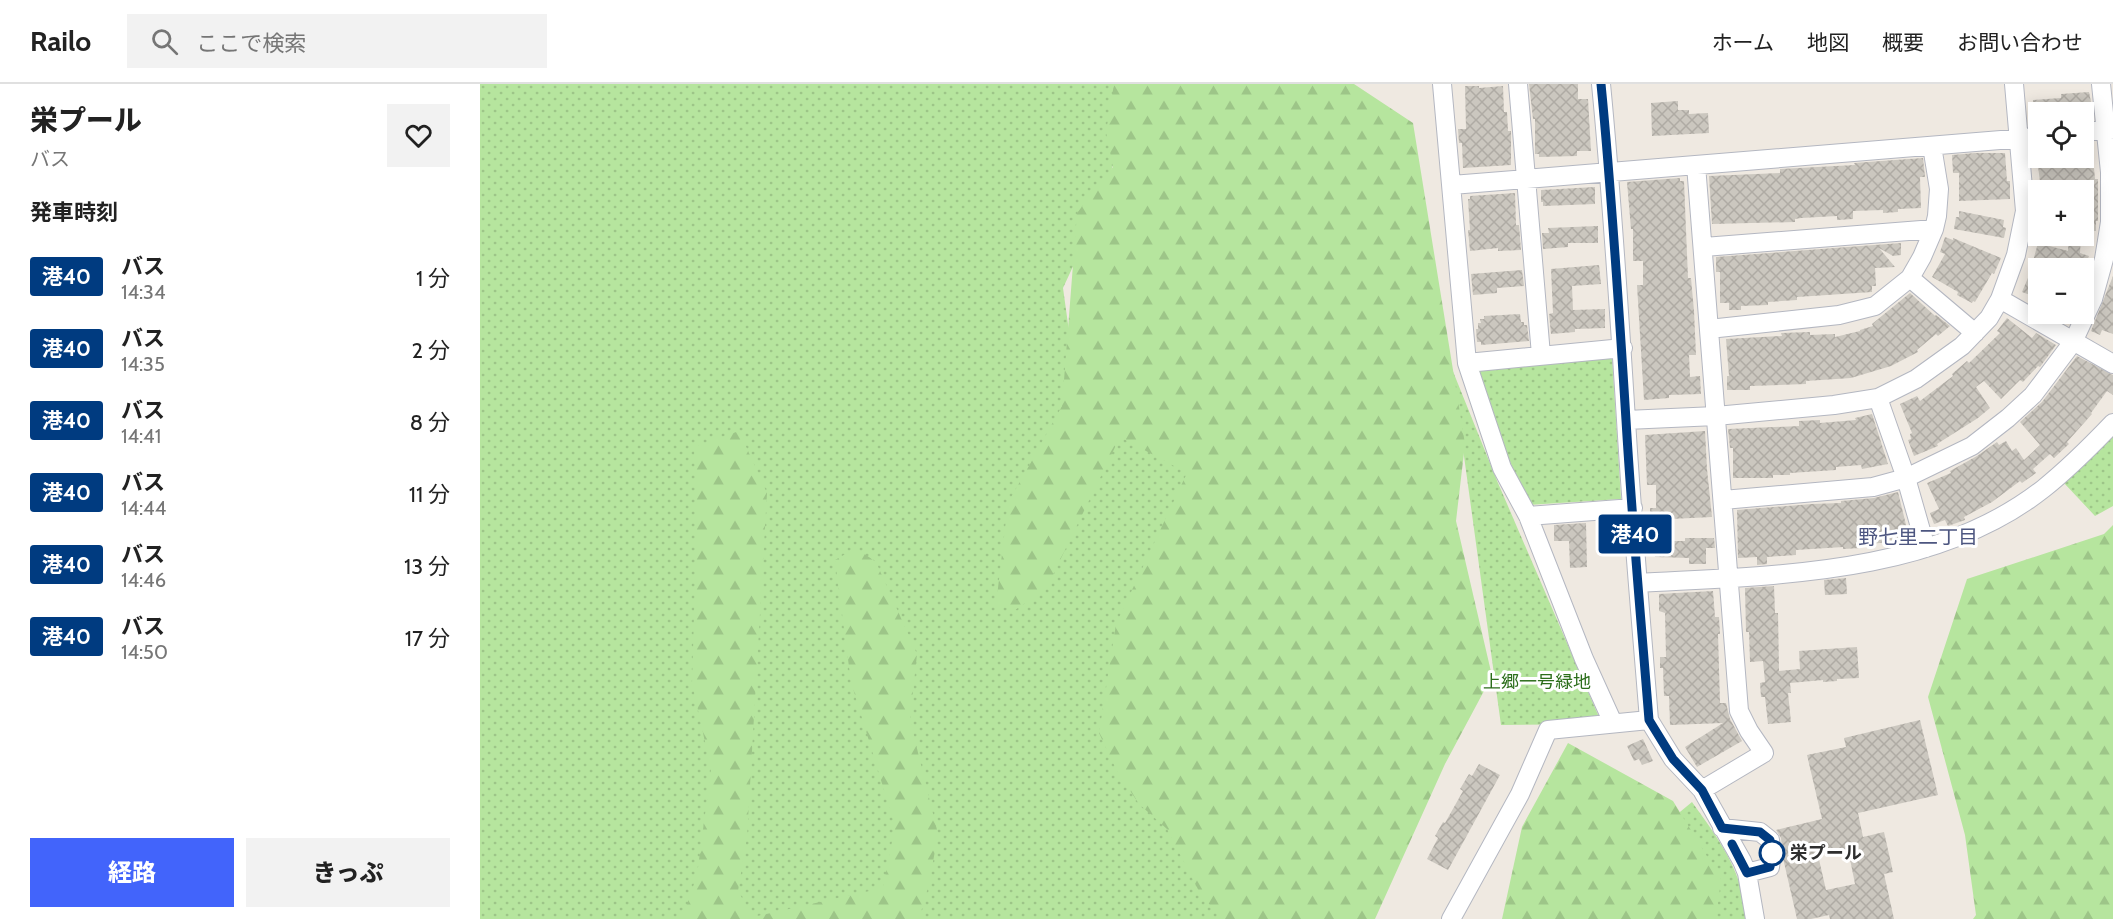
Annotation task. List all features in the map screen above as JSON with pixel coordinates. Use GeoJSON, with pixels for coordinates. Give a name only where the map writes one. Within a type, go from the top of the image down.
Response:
{"type":"FeatureCollection","features":[{"type":"Feature","properties":{"kind":"street"},"geometry":{"type":"LineString","coordinates":[[1443,84],[1467,363],[1502,468],[1528,516],[1584,659],[1612,723]]}},
{"type":"Feature","properties":{"kind":"street"},"geometry":{"type":"LineString","coordinates":[[1518,84],[1541,355]]}},
{"type":"Feature","properties":{"kind":"street"},"geometry":{"type":"LineString","coordinates":[[1601,84],[1610,172],[1649,720],[1673,759],[1702,790],[1747,873],[1755,919]]}},
{"type":"Feature","properties":{"kind":"street"},"geometry":{"type":"LineString","coordinates":[[1626,420],[1716,416],[1834,405],[1878,398],[1916,380],[1962,346],[1989,318],[2000,299],[2016,255],[2025,211],[2014,84]]}},
{"type":"Feature","properties":{"kind":"street"},"geometry":{"type":"LineString","coordinates":[[1723,500],[1873,487],[1906,478],[1972,446],[2033,395],[2073,342],[2093,299],[2104,259],[2110,222],[2110,172],[2109,129],[2102,84]]}},
{"type":"Feature","properties":{"kind":"street"},"geometry":{"type":"LineString","coordinates":[[2094,131],[2109,129]]}},
{"type":"Feature","properties":{"kind":"street"},"geometry":{"type":"LineString","coordinates":[[1452,185],[2028,138]]}},
{"type":"Feature","properties":{"kind":"street"},"geometry":{"type":"LineString","coordinates":[[1710,329],[1839,315],[1875,306],[1910,278],[1934,229],[1939,189],[1932,146]]}},
{"type":"Feature","properties":{"kind":"street"},"geometry":{"type":"LineString","coordinates":[[1696,165],[1739,711],[1764,753],[1702,790]]}},
{"type":"Feature","properties":{"kind":"street"},"geometry":{"type":"LineString","coordinates":[[1704,247],[1934,229]]}},
{"type":"Feature","properties":{"kind":"street"},"geometry":{"type":"LineString","coordinates":[[1910,278],[1975,333]]}},
{"type":"Feature","properties":{"kind":"street"},"geometry":{"type":"LineString","coordinates":[[2000,299],[2113,364]]}},
{"type":"Feature","properties":{"kind":"street"},"geometry":{"type":"LineString","coordinates":[[1467,363],[1623,348]]}},
{"type":"Feature","properties":{"kind":"street"},"geometry":{"type":"LineString","coordinates":[[1878,398],[1906,478],[1926,548]]}},
{"type":"Feature","properties":{"kind":"street"},"geometry":{"type":"LineString","coordinates":[[1638,583],[1728,578],[1837,567],[1888,559],[1926,548],[1983,526],[2042,489],[2080,457],[2113,423]]}},
{"type":"Feature","properties":{"kind":"street"},"geometry":{"type":"LineString","coordinates":[[1528,516],[1633,508]]}},
{"type":"Feature","properties":{"kind":"street"},"geometry":{"type":"LineString","coordinates":[[1451,919],[1520,794],[1548,730],[1649,720]]}},
{"type":"Feature","properties":{"kind":"street"},"geometry":{"type":"LineString","coordinates":[[1722,828],[1760,832],[1770,840],[1772,853],[1770,867],[1747,873]]}},
{"type":"Feature","properties":{"kind":"green space"},"geometry":{"type":"Polygon","coordinates":[[[480,84],[1132,84],[1123,135],[1096,217],[1063,288],[1082,425],[1153,432],[1188,461],[1264,919],[480,919],[480,84]]]}},
{"type":"Feature","properties":{"kind":"green space"},"geometry":{"type":"Polygon","coordinates":[[[1114,84],[1354,84],[1413,123],[1465,444],[1456,521],[1492,676],[1445,764],[1375,919],[1224,919],[1202,897],[1167,829],[1139,804],[1117,771],[1099,733],[1116,624],[1187,473],[1120,437],[1046,589],[1015,610],[996,605],[1008,503],[1062,406],[1077,213],[1113,167],[1106,132],[1114,84]]]}},
{"type":"Feature","properties":{"kind":"green space"},"geometry":{"type":"Polygon","coordinates":[[[1612,356],[1621,499],[1528,505],[1470,365],[1612,356]]]}},
{"type":"Feature","properties":{"kind":"green space","name":"上郷一号緑地"},"geometry":{"type":"Polygon","coordinates":[[[1452,369],[1498,483],[1602,724],[1501,725],[1452,369]]]}},
{"type":"Feature","properties":{"kind":"green space"},"geometry":{"type":"Polygon","coordinates":[[[739,431],[767,493],[747,837],[738,891],[753,917],[883,888],[895,826],[851,682],[835,560],[856,548],[876,562],[917,654],[910,720],[938,834],[929,884],[919,919],[682,919],[697,875],[711,769],[692,683],[697,516],[694,447],[739,431]]]}},
{"type":"Feature","properties":{"kind":"green space"},"geometry":{"type":"Polygon","coordinates":[[[2113,435],[2113,506],[2095,516],[2064,483],[2113,435]]]}},
{"type":"Feature","properties":{"kind":"green space"},"geometry":{"type":"Polygon","coordinates":[[[2113,525],[2113,919],[1973,919],[1976,915],[1965,835],[1928,697],[1967,579],[2104,534],[2113,525]]]}},
{"type":"Feature","properties":{"kind":"green space"},"geometry":{"type":"Polygon","coordinates":[[[1568,743],[1673,801],[1721,879],[1716,919],[1502,919],[1522,827],[1568,743]]]}},
{"type":"Feature","properties":{"kind":"green space"},"geometry":{"type":"Polygon","coordinates":[[[1692,802],[1720,843],[1735,871],[1747,919],[1661,919],[1629,854],[1692,802]]]}},
{"type":"Feature","properties":{"kind":"building"},"geometry":{"type":"Polygon","coordinates":[[[1529,84],[1578,84],[1578,99],[1588,99],[1591,151],[1577,151],[1577,156],[1539,157],[1539,154],[1535,154],[1535,119],[1533,119],[1529,84]]]}},
{"type":"Feature","properties":{"kind":"building"},"geometry":{"type":"Polygon","coordinates":[[[1465,86],[1479,86],[1479,88],[1503,86],[1504,112],[1507,112],[1508,131],[1511,131],[1511,165],[1463,168],[1462,143],[1459,143],[1458,129],[1466,129],[1465,86]]]}},
{"type":"Feature","properties":{"kind":"building"},"geometry":{"type":"Polygon","coordinates":[[[2089,92],[2091,102],[2033,102],[2033,100],[2061,98],[2061,94],[2089,92]]]}},
{"type":"Feature","properties":{"kind":"building"},"geometry":{"type":"Polygon","coordinates":[[[1678,101],[1678,110],[1689,110],[1689,114],[1708,113],[1709,133],[1652,136],[1651,103],[1678,101]]]}},
{"type":"Feature","properties":{"kind":"building"},"geometry":{"type":"Polygon","coordinates":[[[2005,153],[2007,181],[2010,181],[2010,199],[1959,201],[1959,173],[1953,173],[1952,155],[2005,153]]]}},
{"type":"Feature","properties":{"kind":"building"},"geometry":{"type":"Polygon","coordinates":[[[1923,158],[1925,177],[1920,177],[1921,208],[1898,209],[1898,212],[1883,213],[1883,210],[1853,211],[1853,219],[1837,220],[1837,216],[1801,218],[1795,219],[1795,222],[1712,224],[1709,176],[1780,173],[1780,169],[1923,158]]]}},
{"type":"Feature","properties":{"kind":"building"},"geometry":{"type":"Polygon","coordinates":[[[2038,168],[2094,168],[2095,179],[2098,179],[2096,231],[2094,231],[2094,180],[2040,180],[2038,168]]]}},
{"type":"Feature","properties":{"kind":"building"},"geometry":{"type":"Polygon","coordinates":[[[1680,178],[1680,181],[1684,181],[1688,278],[1691,278],[1694,311],[1696,355],[1689,355],[1690,377],[1700,376],[1701,394],[1669,395],[1669,398],[1644,400],[1637,285],[1643,285],[1643,261],[1633,261],[1633,229],[1631,229],[1627,182],[1680,178]]]}},
{"type":"Feature","properties":{"kind":"building"},"geometry":{"type":"Polygon","coordinates":[[[1595,187],[1595,204],[1543,206],[1541,202],[1541,190],[1595,187]]]}},
{"type":"Feature","properties":{"kind":"building"},"geometry":{"type":"Polygon","coordinates":[[[1515,193],[1516,225],[1519,225],[1521,250],[1498,251],[1498,248],[1470,251],[1468,199],[1470,196],[1515,193]]]}},
{"type":"Feature","properties":{"kind":"building"},"geometry":{"type":"Polygon","coordinates":[[[1959,211],[2004,220],[2003,227],[2006,228],[2004,238],[1954,229],[1959,211]]]}},
{"type":"Feature","properties":{"kind":"building"},"geometry":{"type":"Polygon","coordinates":[[[1598,226],[1598,243],[1568,243],[1568,247],[1543,249],[1542,233],[1549,233],[1548,228],[1598,226]]]}},
{"type":"Feature","properties":{"kind":"building"},"geometry":{"type":"Polygon","coordinates":[[[1945,237],[1953,240],[1953,238],[2001,258],[1994,274],[1992,273],[1975,302],[1972,303],[1957,295],[1958,292],[1932,277],[1945,254],[1940,252],[1945,237]]]}},
{"type":"Feature","properties":{"kind":"building"},"geometry":{"type":"Polygon","coordinates":[[[1901,243],[1901,255],[1893,256],[1879,248],[1895,267],[1875,268],[1876,286],[1872,286],[1872,292],[1797,297],[1797,300],[1768,302],[1768,305],[1741,306],[1741,310],[1729,310],[1729,303],[1720,303],[1720,272],[1716,272],[1716,257],[1901,243]]]}},
{"type":"Feature","properties":{"kind":"building"},"geometry":{"type":"Polygon","coordinates":[[[2037,246],[2049,246],[2068,251],[2068,246],[2080,246],[2080,253],[2089,256],[2088,258],[2034,258],[2037,246]]]}},
{"type":"Feature","properties":{"kind":"building"},"geometry":{"type":"Polygon","coordinates":[[[1599,265],[1601,284],[1572,286],[1573,310],[1605,309],[1605,328],[1575,329],[1575,332],[1551,334],[1549,314],[1553,313],[1551,269],[1599,265]]]}},
{"type":"Feature","properties":{"kind":"building"},"geometry":{"type":"Polygon","coordinates":[[[1522,270],[1524,286],[1497,288],[1497,293],[1473,295],[1471,274],[1522,270]]]}},
{"type":"Feature","properties":{"kind":"building"},"geometry":{"type":"Polygon","coordinates":[[[2113,276],[2113,334],[2102,330],[2100,335],[2091,331],[2113,276]]]}},
{"type":"Feature","properties":{"kind":"building"},"geometry":{"type":"Polygon","coordinates":[[[2028,278],[2028,294],[2022,292],[2028,278]]]}},
{"type":"Feature","properties":{"kind":"building"},"geometry":{"type":"Polygon","coordinates":[[[1910,293],[1935,316],[1950,326],[1938,336],[1936,334],[1917,350],[1918,352],[1891,366],[1851,378],[1806,381],[1806,384],[1750,386],[1750,390],[1727,390],[1727,376],[1729,376],[1726,339],[1810,332],[1810,335],[1835,334],[1835,337],[1860,331],[1873,326],[1872,324],[1910,293]]]}},
{"type":"Feature","properties":{"kind":"building"},"geometry":{"type":"Polygon","coordinates":[[[1520,314],[1521,322],[1527,325],[1529,341],[1481,345],[1481,342],[1477,342],[1476,329],[1478,329],[1478,323],[1481,323],[1480,319],[1484,319],[1484,316],[1520,314]]]}},
{"type":"Feature","properties":{"kind":"building"},"geometry":{"type":"Polygon","coordinates":[[[2007,318],[2032,338],[2036,333],[2056,345],[2040,367],[2038,366],[2023,382],[2020,380],[2001,399],[1984,381],[1976,387],[1990,408],[1937,444],[1938,446],[1914,456],[1908,440],[1911,439],[1910,434],[1912,433],[1900,404],[1917,396],[1920,401],[1953,376],[1952,374],[1967,361],[1969,363],[2000,333],[1997,331],[2007,318]]]}},
{"type":"Feature","properties":{"kind":"building"},"geometry":{"type":"Polygon","coordinates":[[[2077,356],[2113,375],[2113,395],[2107,391],[2092,414],[2067,442],[2069,444],[2054,458],[2050,454],[2033,469],[2036,473],[2022,483],[2020,481],[1992,502],[1964,517],[1965,520],[1948,526],[1945,520],[1934,524],[1930,513],[1939,509],[1927,483],[1951,473],[1950,471],[1997,442],[1999,445],[2006,441],[2012,451],[2016,448],[2024,460],[2040,445],[2020,422],[2042,402],[2077,356]]]}},
{"type":"Feature","properties":{"kind":"building"},"geometry":{"type":"Polygon","coordinates":[[[1872,414],[1888,464],[1862,469],[1861,465],[1836,467],[1836,470],[1773,475],[1773,478],[1733,478],[1733,448],[1730,448],[1728,429],[1799,426],[1799,421],[1820,420],[1820,423],[1856,420],[1855,418],[1872,414]]]}},
{"type":"Feature","properties":{"kind":"building"},"geometry":{"type":"Polygon","coordinates":[[[1705,431],[1712,517],[1650,520],[1650,508],[1656,508],[1656,485],[1647,485],[1645,435],[1705,431]]]}},
{"type":"Feature","properties":{"kind":"building"},"geometry":{"type":"Polygon","coordinates":[[[1898,492],[1909,537],[1898,539],[1898,541],[1861,545],[1861,548],[1796,550],[1796,555],[1767,557],[1767,564],[1757,565],[1757,557],[1738,558],[1737,510],[1841,503],[1841,501],[1874,498],[1898,492]]]}},
{"type":"Feature","properties":{"kind":"building"},"geometry":{"type":"Polygon","coordinates":[[[1586,523],[1587,567],[1570,568],[1569,541],[1554,541],[1554,525],[1586,523]]]}},
{"type":"Feature","properties":{"kind":"building"},"geometry":{"type":"Polygon","coordinates":[[[1685,538],[1714,538],[1715,548],[1706,548],[1706,564],[1689,564],[1689,558],[1655,557],[1654,547],[1661,546],[1660,541],[1685,541],[1685,538]]]}},
{"type":"Feature","properties":{"kind":"building"},"geometry":{"type":"Polygon","coordinates":[[[1846,578],[1847,594],[1825,595],[1824,580],[1846,578]]]}},
{"type":"Feature","properties":{"kind":"building"},"geometry":{"type":"Polygon","coordinates":[[[1774,586],[1775,613],[1778,613],[1779,671],[1800,669],[1799,651],[1857,647],[1859,678],[1790,683],[1791,693],[1788,693],[1791,722],[1768,724],[1765,697],[1761,697],[1760,683],[1765,682],[1763,661],[1750,662],[1749,632],[1746,632],[1745,588],[1774,586]]]}},
{"type":"Feature","properties":{"kind":"building"},"geometry":{"type":"Polygon","coordinates":[[[1713,591],[1715,617],[1719,617],[1720,703],[1726,703],[1730,719],[1742,741],[1697,767],[1685,747],[1723,723],[1670,725],[1669,696],[1664,696],[1663,668],[1660,668],[1660,657],[1666,657],[1665,613],[1659,611],[1659,594],[1713,591]]]}},
{"type":"Feature","properties":{"kind":"building"},"geometry":{"type":"Polygon","coordinates":[[[1920,720],[1938,795],[1858,813],[1863,837],[1884,832],[1893,872],[1884,874],[1894,919],[1830,919],[1829,915],[1797,919],[1783,858],[1781,838],[1776,830],[1822,819],[1807,755],[1846,747],[1844,738],[1920,720]],[[1848,849],[1818,855],[1826,890],[1855,884],[1848,849]]]}},
{"type":"Feature","properties":{"kind":"building"},"geometry":{"type":"Polygon","coordinates":[[[1643,739],[1653,761],[1642,765],[1639,759],[1634,761],[1627,746],[1643,739]]]}},
{"type":"Feature","properties":{"kind":"building"},"geometry":{"type":"Polygon","coordinates":[[[1479,764],[1500,775],[1448,870],[1427,859],[1438,838],[1435,836],[1463,791],[1460,789],[1469,774],[1472,776],[1479,764]]]}},
{"type":"Feature","properties":{"kind":"bus line","name":"港40"},"geometry":{"type":"LineString","coordinates":[[1601,84],[1610,172],[1649,720],[1673,759],[1702,790],[1722,828],[1760,832],[1770,840],[1772,853],[1770,867],[1747,873],[1732,844]]}},
{"type":"Feature","properties":{"kind":"place","name":"栄プール"},"geometry":{"type":"Point","coordinates":[1772,853]}},
{"type":"Feature","properties":{"kind":"district","name":"野七里二丁目"},"geometry":{"type":"Point","coordinates":[1918,537]}}]}
